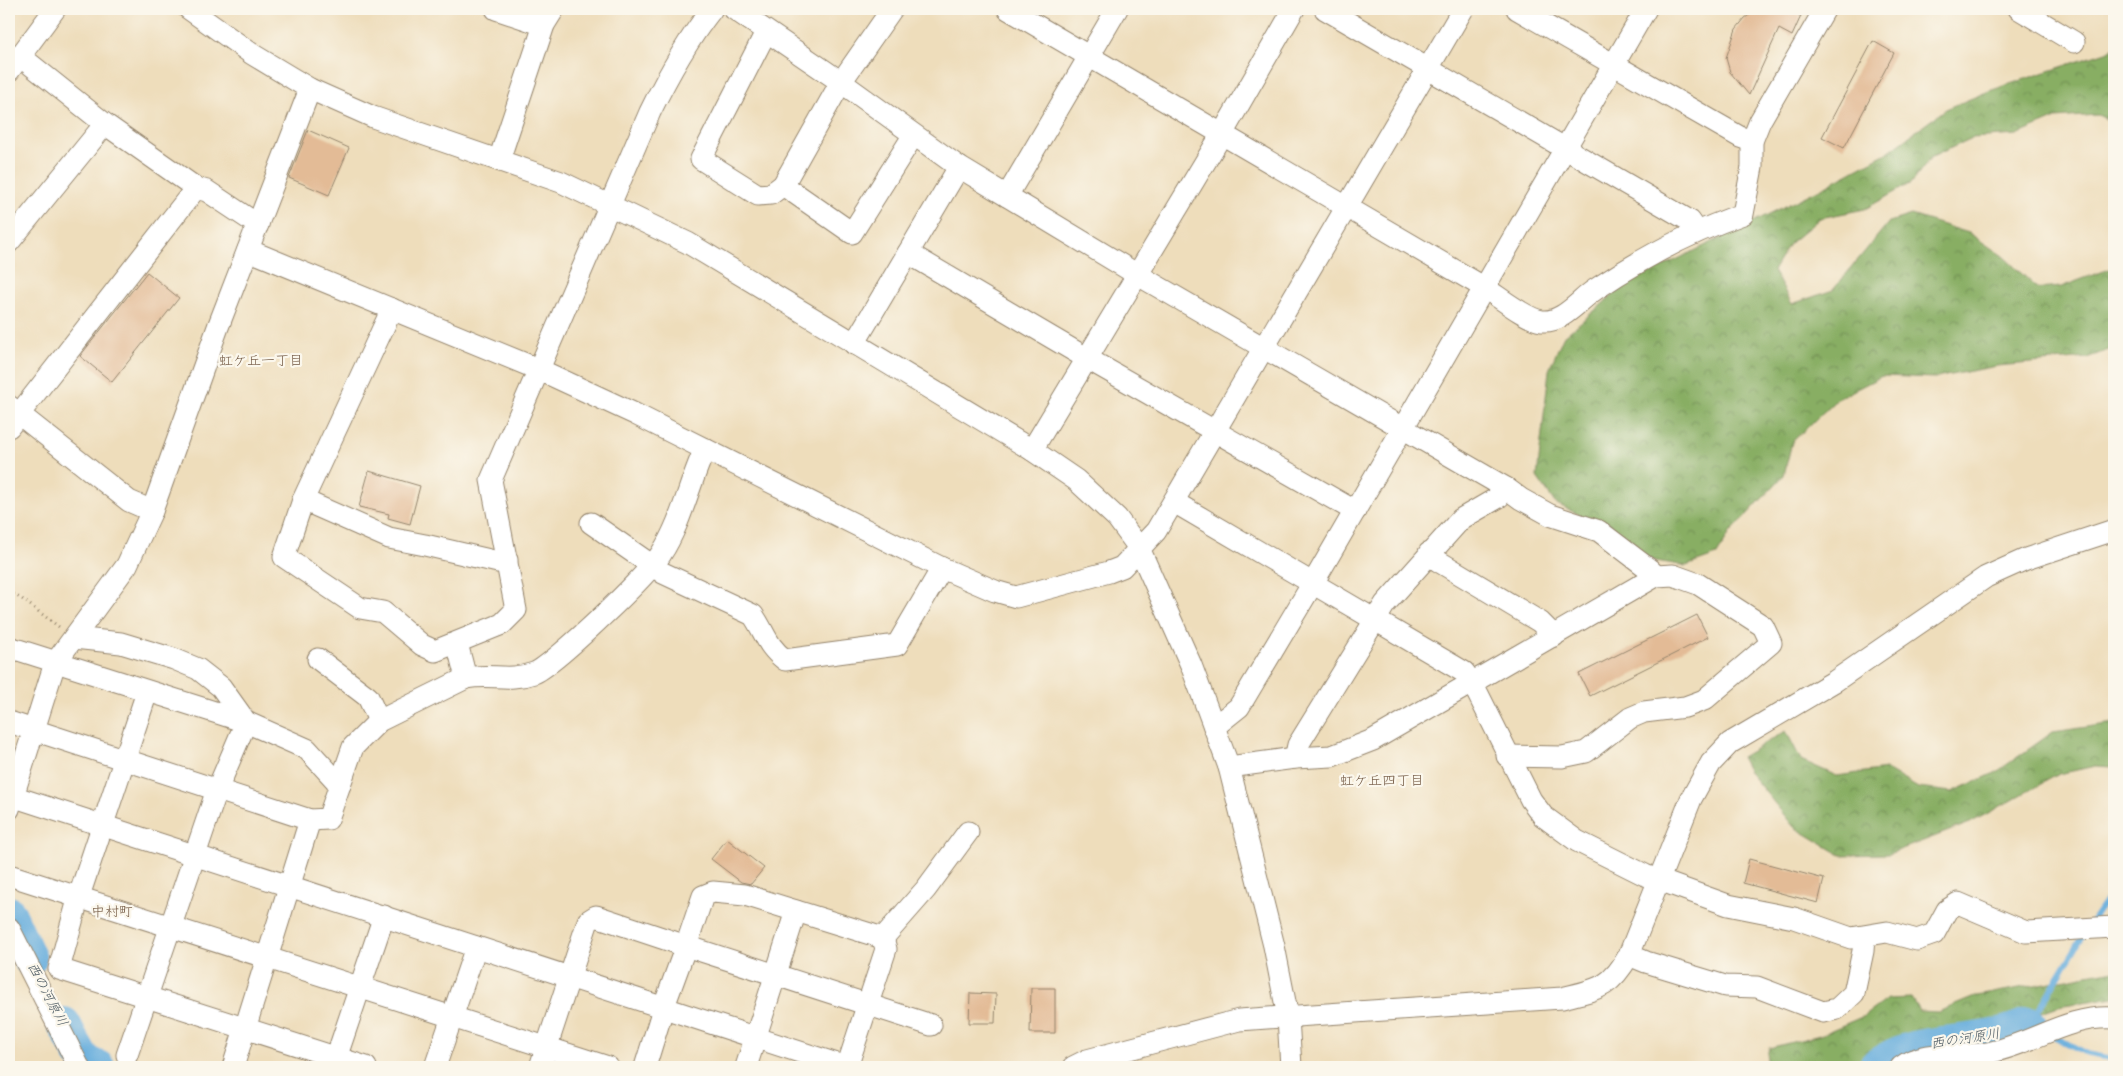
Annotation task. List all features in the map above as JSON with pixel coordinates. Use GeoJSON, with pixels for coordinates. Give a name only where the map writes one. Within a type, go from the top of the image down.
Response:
{"type":"FeatureCollection","features":[{"type":"Feature","properties":{"kind":"street"},"geometry":{"type":"LineString","coordinates":[[56,9],[15,63],[196,188],[207,191],[258,225]]}},
{"type":"Feature","properties":{"kind":"street"},"geometry":{"type":"LineString","coordinates":[[190,9],[252,54],[310,89],[381,120],[560,182],[612,205],[688,243],[1032,450],[1076,480],[1117,518],[1139,548],[1191,665],[1228,767],[1274,946],[1288,1016],[1291,1067]]}},
{"type":"Feature","properties":{"kind":"street"},"geometry":{"type":"LineString","coordinates":[[496,9],[549,17],[499,160]]}},
{"type":"Feature","properties":{"kind":"street"},"geometry":{"type":"LineString","coordinates":[[392,309],[302,500],[284,557],[360,608],[383,612],[422,645],[435,651],[457,644],[502,624],[516,610],[492,480],[668,74],[693,34],[712,9]]}},
{"type":"Feature","properties":{"kind":"street"},"geometry":{"type":"LineString","coordinates":[[734,9],[841,82],[958,167],[1138,275],[1404,427],[1506,488],[1521,499],[1550,515],[1599,531],[1656,576]]}},
{"type":"Feature","properties":{"kind":"street"},"geometry":{"type":"LineString","coordinates":[[766,32],[701,159],[758,195],[770,194],[783,185],[841,82],[892,9]]}},
{"type":"Feature","properties":{"kind":"street"},"geometry":{"type":"LineString","coordinates":[[1008,9],[1541,321],[1558,318],[1596,289],[1697,231],[1742,214],[1752,167],[1752,141],[1760,121],[1823,10]]}},
{"type":"Feature","properties":{"kind":"street"},"geometry":{"type":"LineString","coordinates":[[1007,196],[1117,9]]}},
{"type":"Feature","properties":{"kind":"street"},"geometry":{"type":"LineString","coordinates":[[1032,450],[1222,134],[1294,9]]}},
{"type":"Feature","properties":{"kind":"street"},"geometry":{"type":"LineString","coordinates":[[1325,9],[1690,222],[1697,231]]}},
{"type":"Feature","properties":{"kind":"street"},"geometry":{"type":"LineString","coordinates":[[248,250],[540,370],[705,449],[942,568],[995,591],[1016,597],[1122,567],[1156,530],[1347,208],[1462,9]]}},
{"type":"Feature","properties":{"kind":"street"},"geometry":{"type":"LineString","coordinates":[[1517,9],[1740,137],[1752,141]]}},
{"type":"Feature","properties":{"kind":"street"},"geometry":{"type":"LineString","coordinates":[[1214,727],[1239,707],[1646,9]]}},
{"type":"Feature","properties":{"kind":"street"},"geometry":{"type":"LineString","coordinates":[[2019,9],[2074,42]]}},
{"type":"Feature","properties":{"kind":"street"},"geometry":{"type":"LineString","coordinates":[[310,89],[218,327],[152,511],[127,565],[55,662],[35,730],[10,800],[103,825],[663,1009],[847,1067],[886,948],[883,938]]}},
{"type":"Feature","properties":{"kind":"street"},"geometry":{"type":"LineString","coordinates":[[9,242],[105,124]]}},
{"type":"Feature","properties":{"kind":"street"},"geometry":{"type":"LineString","coordinates":[[783,185],[852,233],[913,136]]}},
{"type":"Feature","properties":{"kind":"street"},"geometry":{"type":"LineString","coordinates":[[854,344],[958,167]]}},
{"type":"Feature","properties":{"kind":"street"},"geometry":{"type":"LineString","coordinates":[[152,511],[129,501],[12,415],[196,188]]}},
{"type":"Feature","properties":{"kind":"street"},"geometry":{"type":"LineString","coordinates":[[908,253],[1088,359],[1355,511]]}},
{"type":"Feature","properties":{"kind":"street"},"geometry":{"type":"LineString","coordinates":[[9,722],[310,820],[328,819],[344,769],[353,748],[378,721],[466,678],[480,675],[507,679],[535,672],[554,660],[653,565],[677,524],[705,449]]}},
{"type":"Feature","properties":{"kind":"street"},"geometry":{"type":"LineString","coordinates":[[1295,758],[1298,745],[1375,618],[1428,553],[1461,520],[1499,497],[1506,488]]}},
{"type":"Feature","properties":{"kind":"street"},"geometry":{"type":"LineString","coordinates":[[302,500],[389,538],[426,544],[498,562],[507,560]]}},
{"type":"Feature","properties":{"kind":"street"},"geometry":{"type":"LineString","coordinates":[[1174,502],[1375,618],[1464,672],[1473,684],[1507,756],[1531,800],[1543,816],[1577,841],[1659,880],[1728,905],[1794,918],[1851,938],[1864,938],[1887,932],[1917,940],[1934,934],[1947,910],[1958,903],[2026,932],[2114,927]]}},
{"type":"Feature","properties":{"kind":"street"},"geometry":{"type":"LineString","coordinates":[[591,523],[663,573],[752,615],[762,628],[770,649],[785,660],[897,645],[942,568]]}},
{"type":"Feature","properties":{"kind":"street"},"geometry":{"type":"LineString","coordinates":[[1073,1067],[1087,1060],[1239,1020],[1562,998],[1601,988],[1619,973],[1629,955],[1691,799],[1711,763],[1730,743],[1835,681],[1986,577],[2026,560],[2114,530]]}},
{"type":"Feature","properties":{"kind":"street"},"geometry":{"type":"LineString","coordinates":[[1428,553],[1438,561],[1540,622],[1554,636]]}},
{"type":"Feature","properties":{"kind":"street"},"geometry":{"type":"LineString","coordinates":[[1228,767],[1295,758],[1332,756],[1373,740],[1473,684],[1656,576],[1673,575],[1698,584],[1762,626],[1771,643],[1704,700],[1685,707],[1644,712],[1630,718],[1586,752],[1562,757],[1507,756]]}},
{"type":"Feature","properties":{"kind":"street"},"geometry":{"type":"LineString","coordinates":[[74,638],[121,644],[174,659],[198,669],[221,687],[246,722]]}},
{"type":"Feature","properties":{"kind":"street"},"geometry":{"type":"LineString","coordinates":[[457,644],[466,678]]}},
{"type":"Feature","properties":{"kind":"street"},"geometry":{"type":"LineString","coordinates":[[9,647],[246,722],[307,749],[340,786]]}},
{"type":"Feature","properties":{"kind":"street"},"geometry":{"type":"LineString","coordinates":[[318,659],[368,697],[378,721]]}},
{"type":"Feature","properties":{"kind":"street"},"geometry":{"type":"LineString","coordinates":[[147,692],[79,896],[59,969],[243,1028],[335,1062],[366,1067]]}},
{"type":"Feature","properties":{"kind":"street"},"geometry":{"type":"LineString","coordinates":[[128,1055],[217,790],[246,722]]}},
{"type":"Feature","properties":{"kind":"street"},"geometry":{"type":"LineString","coordinates":[[232,1067],[310,820]]}},
{"type":"Feature","properties":{"kind":"street"},"geometry":{"type":"LineString","coordinates":[[883,938],[926,888],[968,832]]}},
{"type":"Feature","properties":{"kind":"street"},"geometry":{"type":"LineString","coordinates":[[9,875],[608,1067]]}},
{"type":"Feature","properties":{"kind":"street"},"geometry":{"type":"LineString","coordinates":[[646,1067],[663,1009],[703,896],[713,892],[745,895],[883,938]]}},
{"type":"Feature","properties":{"kind":"street"},"geometry":{"type":"LineString","coordinates":[[746,1067],[796,911]]}},
{"type":"Feature","properties":{"kind":"street"},"geometry":{"type":"LineString","coordinates":[[335,1062],[384,916]]}},
{"type":"Feature","properties":{"kind":"street"},"geometry":{"type":"LineString","coordinates":[[540,1067],[588,922],[596,916],[931,1025]]}},
{"type":"Feature","properties":{"kind":"street"},"geometry":{"type":"LineString","coordinates":[[9,928],[14,955],[79,1067]]}},
{"type":"Feature","properties":{"kind":"street"},"geometry":{"type":"LineString","coordinates":[[1629,955],[1725,986],[1758,986],[1823,1012],[1837,1009],[1854,993],[1864,951],[1864,938]]}},
{"type":"Feature","properties":{"kind":"street"},"geometry":{"type":"LineString","coordinates":[[434,1067],[476,947]]}},
{"type":"Feature","properties":{"kind":"street"},"geometry":{"type":"LineString","coordinates":[[1901,1067],[1984,1054],[2010,1048],[2063,1025],[2095,1017],[2114,1018]]}},
{"type":"Feature","properties":{"kind":"path"},"geometry":{"type":"LineString","coordinates":[[9,592],[22,599],[74,638]]}},
{"type":"Feature","properties":{"kind":"green space"},"geometry":{"type":"Polygon","coordinates":[[[2114,47],[2114,123],[2098,115],[2056,118],[2017,135],[1972,138],[1930,158],[1911,183],[1865,209],[1820,218],[1789,244],[1773,271],[1792,304],[1833,290],[1889,222],[1911,215],[1969,233],[2003,256],[2038,289],[2061,287],[2114,267],[2114,348],[2087,358],[1997,366],[1935,378],[1882,376],[1837,399],[1792,442],[1784,475],[1730,533],[1717,555],[1686,566],[1650,560],[1604,527],[1555,503],[1537,477],[1549,370],[1563,337],[1625,285],[1820,189],[1888,152],[1946,109],[1989,91],[2109,51],[2114,47]]]}},
{"type":"Feature","properties":{"kind":"green space"},"geometry":{"type":"Polygon","coordinates":[[[2114,723],[2114,767],[2095,766],[2059,774],[1970,823],[1889,854],[1841,855],[1794,827],[1749,772],[1741,757],[1786,731],[1801,760],[1837,776],[1885,769],[1918,788],[1952,792],[1995,773],[2053,732],[2114,723]]]}},
{"type":"Feature","properties":{"kind":"green space"},"geometry":{"type":"Polygon","coordinates":[[[2114,970],[2114,997],[2058,1006],[1979,1035],[1917,1042],[1866,1067],[1793,1067],[1766,1061],[1769,1048],[1820,1035],[1864,1016],[1887,999],[1911,998],[1919,1011],[1938,1012],[1977,996],[2114,970]]]}},
{"type":"Feature","properties":{"kind":"building"},"geometry":{"type":"Polygon","coordinates":[[[1758,9],[1784,9],[1801,16],[1792,36],[1779,29],[1749,95],[1730,72],[1726,58],[1736,29],[1745,18],[1758,9]]]}},
{"type":"Feature","properties":{"kind":"building"},"geometry":{"type":"Polygon","coordinates":[[[1873,41],[1894,53],[1844,148],[1822,137],[1873,41]]]}},
{"type":"Feature","properties":{"kind":"building"},"geometry":{"type":"Polygon","coordinates":[[[308,130],[349,148],[329,195],[289,178],[308,130]]]}},
{"type":"Feature","properties":{"kind":"building"},"geometry":{"type":"Polygon","coordinates":[[[147,272],[179,298],[112,382],[80,356],[147,272]]]}},
{"type":"Feature","properties":{"kind":"building"},"geometry":{"type":"Polygon","coordinates":[[[369,471],[420,486],[410,524],[388,518],[389,514],[359,507],[369,471]]]}},
{"type":"Feature","properties":{"kind":"building"},"geometry":{"type":"Polygon","coordinates":[[[1697,615],[1708,637],[1590,696],[1579,674],[1697,615]]]}},
{"type":"Feature","properties":{"kind":"building"},"geometry":{"type":"Polygon","coordinates":[[[727,839],[764,868],[751,884],[741,882],[711,859],[727,839]]]}},
{"type":"Feature","properties":{"kind":"building"},"geometry":{"type":"Polygon","coordinates":[[[1749,859],[1824,879],[1818,903],[1743,883],[1749,859]]]}},
{"type":"Feature","properties":{"kind":"building"},"geometry":{"type":"Polygon","coordinates":[[[1031,988],[1055,988],[1055,1033],[1030,1033],[1031,988]]]}},
{"type":"Feature","properties":{"kind":"building"},"geometry":{"type":"Polygon","coordinates":[[[970,993],[996,994],[995,1023],[969,1023],[970,993]]]}},
{"type":"Feature","properties":{"kind":"waterway"},"geometry":{"type":"LineString","coordinates":[[2090,924],[2114,889]]}},
{"type":"Feature","properties":{"kind":"waterway","name":"西の河原川"},"geometry":{"type":"LineString","coordinates":[[9,913],[30,959]]}},
{"type":"Feature","properties":{"kind":"waterway"},"geometry":{"type":"LineString","coordinates":[[2040,1029],[2030,1024],[2084,934]]}},
{"type":"Feature","properties":{"kind":"waterway","name":"西の河原川"},"geometry":{"type":"LineString","coordinates":[[64,1024],[82,1056],[92,1065],[98,1067]]}},
{"type":"Feature","properties":{"kind":"waterway","name":"西の河原川"},"geometry":{"type":"LineString","coordinates":[[1875,1067],[1889,1057],[1904,1051],[1934,1044],[2005,1033],[2030,1024]]}},
{"type":"Feature","properties":{"kind":"waterway"},"geometry":{"type":"LineString","coordinates":[[2053,1036],[2088,1054],[2114,1059]]}},
{"type":"Feature","properties":{"kind":"district","name":"虹ケ丘一丁目"},"geometry":{"type":"Point","coordinates":[261,360]}},
{"type":"Feature","properties":{"kind":"district","name":"虹ケ丘四丁目"},"geometry":{"type":"Point","coordinates":[1382,780]}},
{"type":"Feature","properties":{"kind":"district","name":"中村町"},"geometry":{"type":"Point","coordinates":[112,911]}}]}
